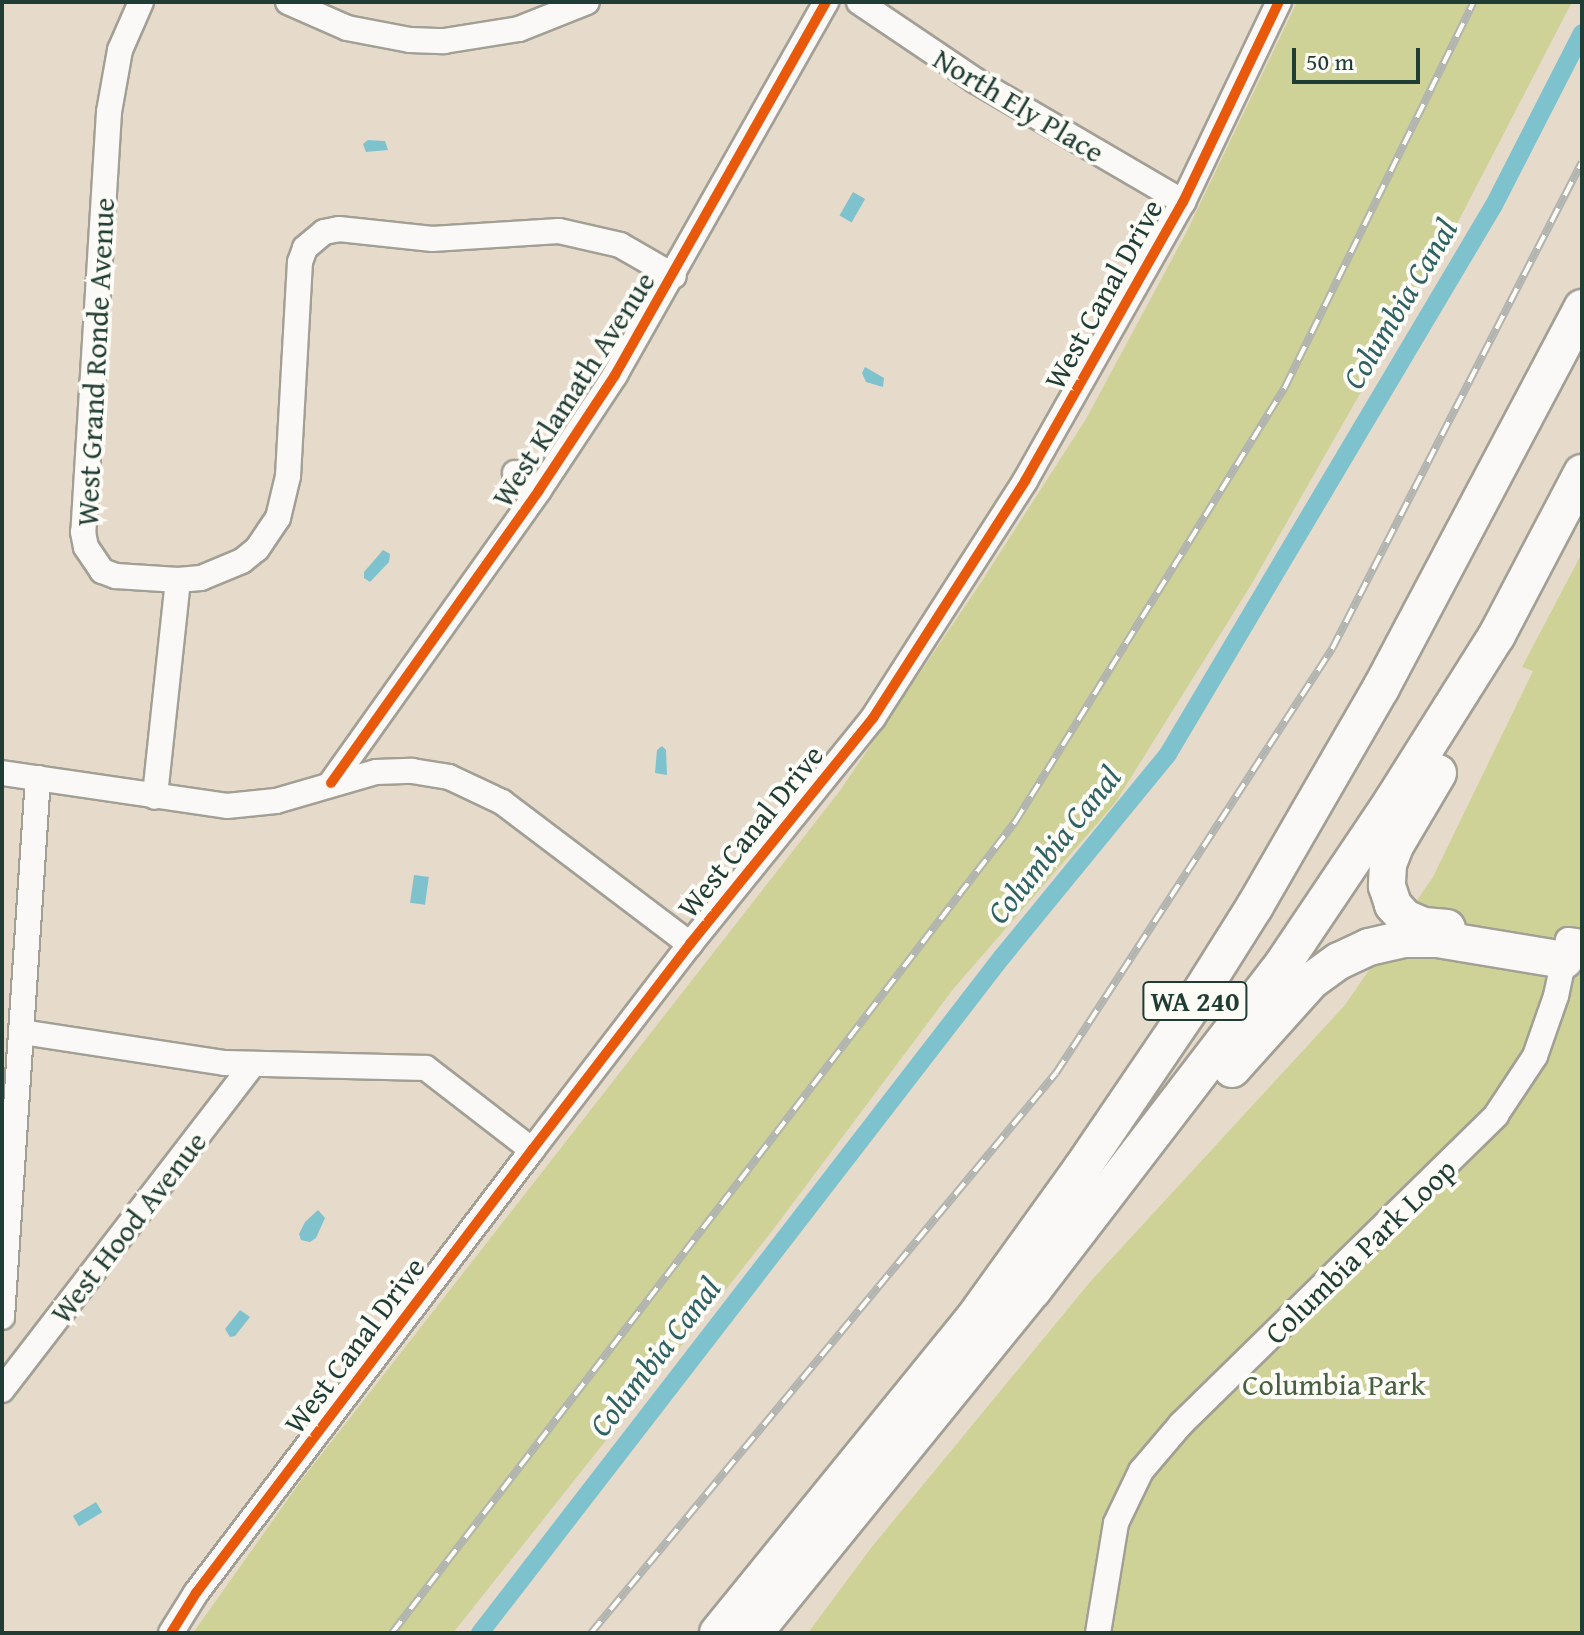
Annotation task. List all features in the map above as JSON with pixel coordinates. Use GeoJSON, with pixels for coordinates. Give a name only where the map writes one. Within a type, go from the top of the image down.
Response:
{"type":"FeatureCollection","features":[{"type":"Feature","properties":{"kind":"highway","name":"WA 240"},"geometry":{"type":"LineString","coordinates":[[718,1633],[972,1321],[1082,1168],[1199,994],[1287,852],[1381,688],[1582,308]]}},
{"type":"Feature","properties":{"kind":"highway","name":"WA 240"},"geometry":{"type":"LineString","coordinates":[[754,1633],[1033,1290],[1285,961],[1393,800],[1497,635],[1582,473]]}},
{"type":"Feature","properties":{"kind":"highway"},"geometry":{"type":"LineString","coordinates":[[1574,951],[1413,922],[1393,905],[1386,876],[1395,846],[1515,640],[1582,516]]}},
{"type":"Feature","properties":{"kind":"highway"},"geometry":{"type":"LineString","coordinates":[[1033,1290],[1154,1162],[1276,1018],[1311,981],[1339,961],[1385,942],[1420,938],[1574,951]]}},
{"type":"Feature","properties":{"kind":"street","name":"West Grand Ronde Avenue"},"geometry":{"type":"LineString","coordinates":[[141,2],[120,50],[111,97],[83,532],[86,547],[102,571],[116,576],[178,580]]}},
{"type":"Feature","properties":{"kind":"street"},"geometry":{"type":"LineString","coordinates":[[288,2],[347,28],[410,40],[444,41],[519,29],[587,2]]}},
{"type":"Feature","properties":{"kind":"street","name":"West Klamath Avenue"},"geometry":{"type":"LineString","coordinates":[[331,783],[539,490],[615,375],[674,276],[826,2]]}},
{"type":"Feature","properties":{"kind":"street","name":"North Ely Place"},"geometry":{"type":"LineString","coordinates":[[859,2],[976,81],[1183,202]]}},
{"type":"Feature","properties":{"kind":"street","name":"West Canal Drive"},"geometry":{"type":"LineString","coordinates":[[171,1633],[196,1593],[690,944],[873,718],[1025,481],[1183,202],[1279,2]]}},
{"type":"Feature","properties":{"kind":"street"},"geometry":{"type":"LineString","coordinates":[[155,797],[178,580],[201,578],[242,561],[257,549],[278,518],[288,476],[300,262],[305,248],[314,238],[339,229],[432,239],[559,231],[620,245],[674,276]]}},
{"type":"Feature","properties":{"kind":"street","name":"West Klamath Avenue"},"geometry":{"type":"LineString","coordinates":[[515,473],[539,490]]}},
{"type":"Feature","properties":{"kind":"street"},"geometry":{"type":"LineString","coordinates":[[2,773],[204,805],[247,805],[295,796],[355,775],[396,771],[428,773],[467,782],[543,831],[690,944]]}},
{"type":"Feature","properties":{"kind":"street"},"geometry":{"type":"LineString","coordinates":[[2,1317],[38,778]]}},
{"type":"Feature","properties":{"kind":"street","name":"Columbia Park Loop"},"geometry":{"type":"LineString","coordinates":[[1098,1633],[1116,1523],[1141,1471],[1181,1424],[1490,1122],[1535,1056],[1574,951]]}},
{"type":"Feature","properties":{"kind":"street"},"geometry":{"type":"LineString","coordinates":[[22,1032],[225,1063],[426,1068],[532,1150]]}},
{"type":"Feature","properties":{"kind":"street","name":"West Hood Avenue"},"geometry":{"type":"LineString","coordinates":[[2,1390],[253,1064]]}},
{"type":"Feature","properties":{"kind":"green space"},"geometry":{"type":"Polygon","coordinates":[[[1297,2],[1572,2],[1459,220],[1251,585],[1115,803],[954,988],[769,1235],[453,1633],[193,1633],[303,1478],[839,792],[976,590],[1086,419],[1186,233],[1297,2]]]}},
{"type":"Feature","properties":{"kind":"green space","name":"Columbia Park"},"geometry":{"type":"Polygon","coordinates":[[[1582,553],[1582,1633],[808,1633],[871,1548],[1090,1282],[1345,1005],[1433,877],[1533,671],[1522,667],[1582,553]]]}},
{"type":"Feature","properties":{"kind":"water"},"geometry":{"type":"Polygon","coordinates":[[[368,140],[385,141],[388,150],[366,152],[363,144],[368,140]]]}},
{"type":"Feature","properties":{"kind":"water"},"geometry":{"type":"Polygon","coordinates":[[[853,192],[865,199],[852,222],[840,215],[853,192]]]}},
{"type":"Feature","properties":{"kind":"water"},"geometry":{"type":"Polygon","coordinates":[[[865,367],[884,378],[883,387],[866,382],[862,373],[865,367]]]}},
{"type":"Feature","properties":{"kind":"water"},"geometry":{"type":"Polygon","coordinates":[[[383,550],[390,554],[389,562],[370,582],[364,578],[364,572],[383,550]]]}},
{"type":"Feature","properties":{"kind":"water"},"geometry":{"type":"Polygon","coordinates":[[[662,746],[666,750],[667,775],[655,773],[657,750],[662,746]]]}},
{"type":"Feature","properties":{"kind":"water"},"geometry":{"type":"Polygon","coordinates":[[[414,875],[429,877],[425,905],[410,903],[414,875]]]}},
{"type":"Feature","properties":{"kind":"water"},"geometry":{"type":"Polygon","coordinates":[[[318,1210],[325,1218],[316,1238],[310,1242],[301,1240],[299,1234],[305,1222],[318,1210]]]}},
{"type":"Feature","properties":{"kind":"water"},"geometry":{"type":"Polygon","coordinates":[[[240,1310],[250,1317],[235,1336],[230,1337],[225,1329],[240,1310]]]}},
{"type":"Feature","properties":{"kind":"water"},"geometry":{"type":"Polygon","coordinates":[[[96,1502],[102,1512],[79,1526],[73,1516],[96,1502]]]}},
{"type":"Feature","properties":{"kind":"waterway","name":"Columbia Canal"},"geometry":{"type":"LineString","coordinates":[[480,1633],[1002,957],[1168,754],[1494,205],[1582,33]]}},
{"type":"Feature","properties":{"kind":"railway"},"geometry":{"type":"LineString","coordinates":[[392,1633],[1015,822],[1285,387],[1474,2]]}},
{"type":"Feature","properties":{"kind":"railway"},"geometry":{"type":"LineString","coordinates":[[591,1633],[1056,1073],[1332,649],[1582,162]]}},
{"type":"Feature","properties":{"kind":"cycle path"},"geometry":{"type":"LineString","coordinates":[[331,783],[539,490],[615,375],[826,2]]}},
{"type":"Feature","properties":{"kind":"cycle path"},"geometry":{"type":"LineString","coordinates":[[171,1633],[196,1593],[690,944],[873,718],[1025,481],[1183,202],[1279,2]]}}]}
